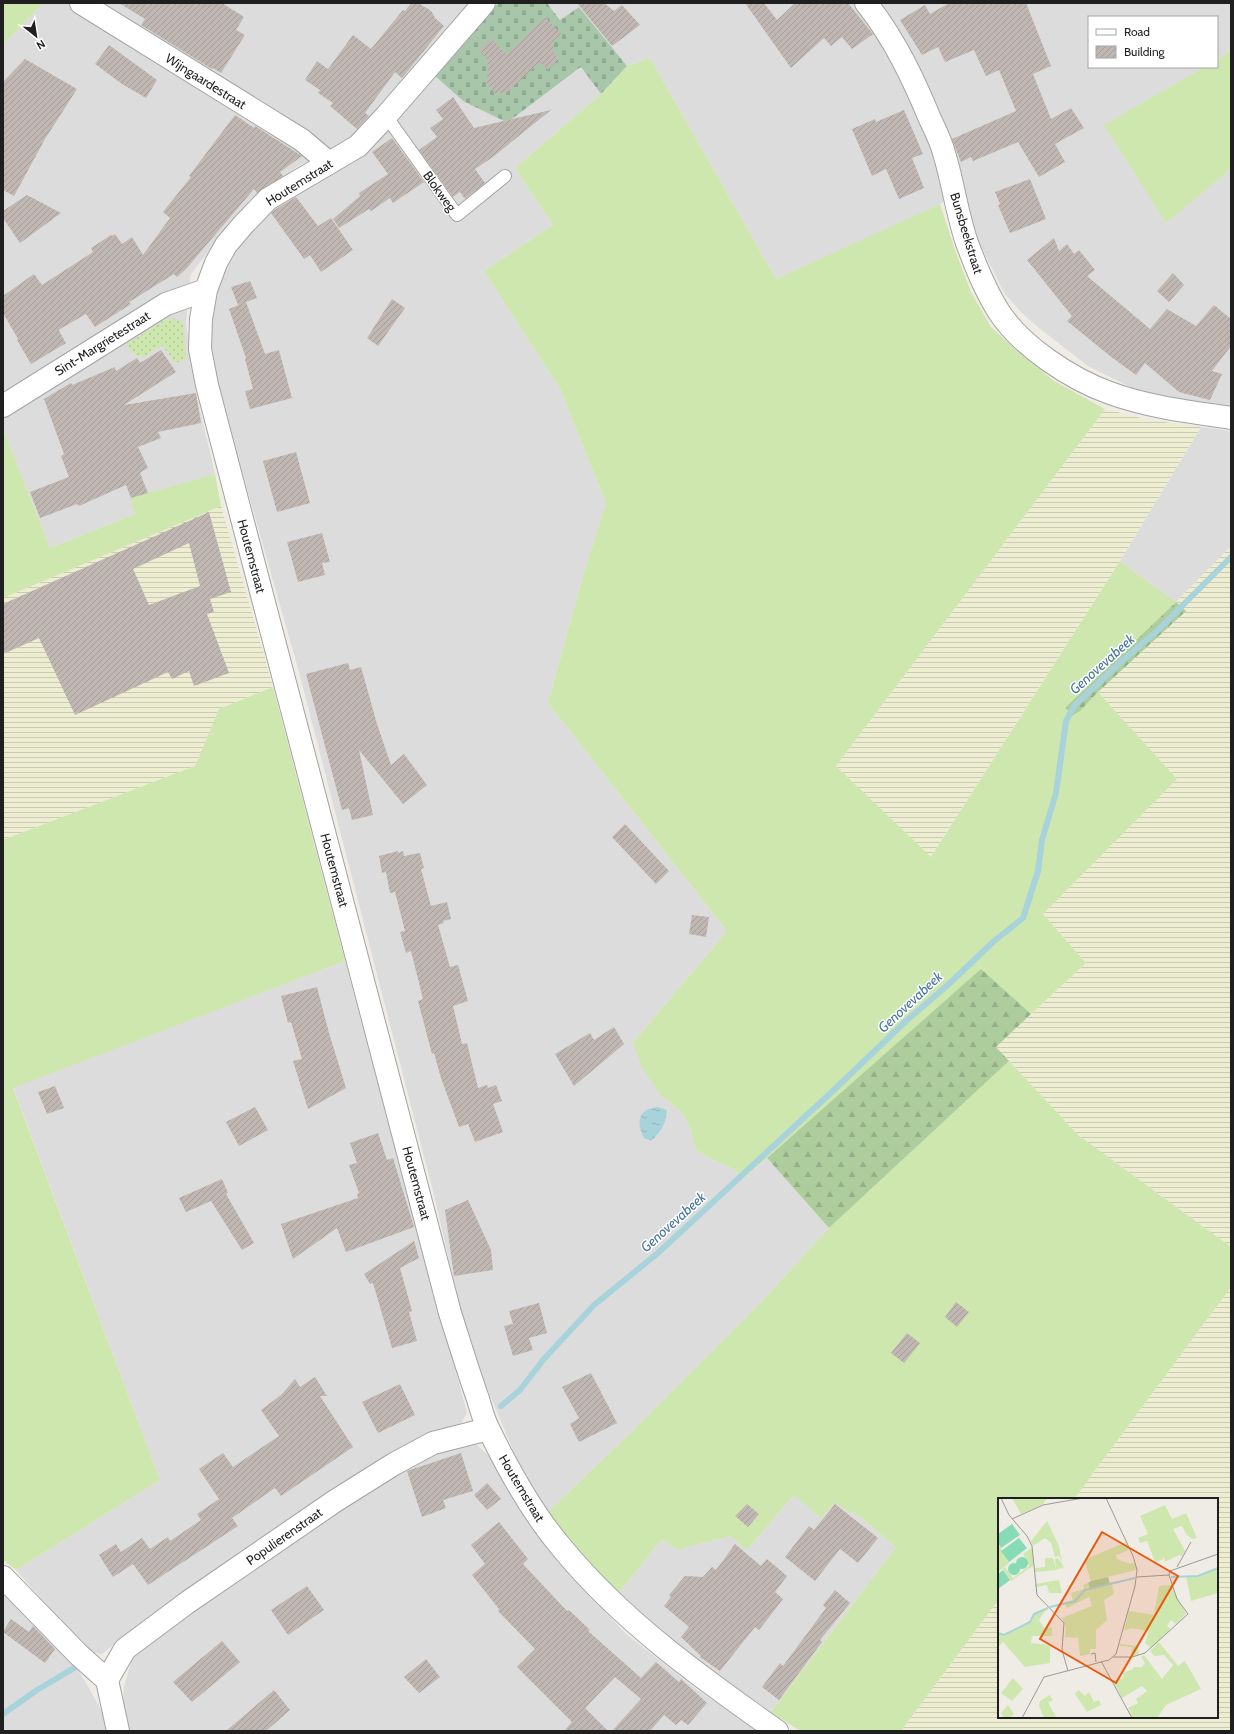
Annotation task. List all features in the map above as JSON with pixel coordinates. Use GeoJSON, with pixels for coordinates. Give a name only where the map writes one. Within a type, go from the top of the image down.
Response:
{"type":"FeatureCollection","features":[{"type":"Feature","properties":{"kind":"street","name":"Wijngaardestraat"},"geometry":{"type":"LineString","coordinates":[[81,3],[302,140],[329,164]]}},
{"type":"Feature","properties":{"kind":"street","name":"Houtemstraat"},"geometry":{"type":"LineString","coordinates":[[484,3],[358,146],[329,164],[294,182],[268,199],[243,225],[223,251],[216,263],[206,290],[200,319],[200,350],[207,385],[450,1313],[488,1429],[518,1485],[540,1520],[562,1548],[595,1584],[634,1623],[675,1657],[777,1731]]}},
{"type":"Feature","properties":{"kind":"street","name":"Bunsbeekstraat"},"geometry":{"type":"LineString","coordinates":[[866,3],[879,19],[904,60],[922,98],[944,152],[967,242],[982,283],[1000,313],[1018,334],[1047,359],[1078,379],[1109,393],[1140,402],[1231,418]]}},
{"type":"Feature","properties":{"kind":"street","name":"Sint-Margrietestraat"},"geometry":{"type":"LineString","coordinates":[[3,406],[166,304],[206,290]]}},
{"type":"Feature","properties":{"kind":"street","name":"Populierenstraat"},"geometry":{"type":"LineString","coordinates":[[107,1680],[125,1648],[188,1602],[335,1501],[394,1464],[433,1443],[488,1429]]}},
{"type":"Feature","properties":{"kind":"street"},"geometry":{"type":"LineString","coordinates":[[3,1577],[79,1655],[107,1680],[118,1731]]}},
{"type":"Feature","properties":{"kind":"lane","name":"Blokweg"},"geometry":{"type":"LineString","coordinates":[[386,116],[457,215],[505,176]]}},
{"type":"Feature","properties":{"kind":"shaded area"},"geometry":{"type":"Polygon","coordinates":[[[43,3],[471,3],[354,138],[295,168],[228,226],[191,274],[186,323],[196,393],[215,474],[131,498],[135,514],[50,548],[3,429],[3,45],[43,3]]]}},
{"type":"Feature","properties":{"kind":"shaded area"},"geometry":{"type":"Polygon","coordinates":[[[547,3],[1231,3],[1231,51],[1218,58],[1218,16],[1088,16],[1088,68],[1202,68],[1105,125],[1166,222],[1231,169],[1231,408],[1140,392],[1088,366],[1039,328],[1023,314],[1004,293],[978,240],[964,192],[905,221],[776,279],[650,58],[627,66],[579,7],[560,20],[547,3]]]}},
{"type":"Feature","properties":{"kind":"shaded area"},"geometry":{"type":"Polygon","coordinates":[[[582,67],[601,94],[515,168],[553,225],[484,271],[560,389],[606,503],[583,576],[548,703],[727,931],[633,1043],[667,1100],[683,1114],[689,1125],[696,1149],[705,1156],[735,1170],[743,1179],[767,1158],[829,1228],[763,1300],[628,1435],[548,1512],[519,1464],[478,1367],[459,1302],[433,1191],[299,672],[212,366],[210,328],[216,295],[225,272],[238,248],[265,215],[434,75],[463,101],[512,119],[582,67]]]}},
{"type":"Feature","properties":{"kind":"shaded area"},"geometry":{"type":"Polygon","coordinates":[[[1201,427],[1231,431],[1231,546],[1176,602],[1120,561],[1201,427]]]}},
{"type":"Feature","properties":{"kind":"shaded area"},"geometry":{"type":"Polygon","coordinates":[[[345,961],[467,1413],[460,1425],[408,1446],[336,1486],[102,1654],[88,1652],[16,1570],[160,1480],[13,1087],[345,961]]]}},
{"type":"Feature","properties":{"kind":"shaded area"},"geometry":{"type":"Polygon","coordinates":[[[462,1444],[477,1445],[489,1456],[536,1532],[577,1582],[626,1634],[695,1688],[756,1731],[127,1731],[122,1705],[124,1687],[133,1655],[157,1632],[396,1472],[435,1453],[462,1444]]]}},
{"type":"Feature","properties":{"kind":"shaded area"},"geometry":{"type":"Polygon","coordinates":[[[794,1495],[836,1502],[851,1514],[853,1511],[896,1547],[771,1712],[698,1660],[618,1594],[662,1539],[677,1550],[730,1536],[747,1550],[794,1495]]]}},
{"type":"Feature","properties":{"kind":"shaded area"},"geometry":{"type":"Polygon","coordinates":[[[3,1588],[73,1661],[102,1711],[107,1731],[3,1731],[3,1588]]]}},
{"type":"Feature","properties":{"kind":"green space"},"geometry":{"type":"Polygon","coordinates":[[[3,3],[43,3],[3,45],[3,3]]]}},
{"type":"Feature","properties":{"kind":"green space"},"geometry":{"type":"Polygon","coordinates":[[[498,3],[547,3],[560,20],[579,7],[627,66],[601,94],[581,67],[512,119],[504,121],[463,101],[434,75],[498,3]]]}},
{"type":"Feature","properties":{"kind":"green space"},"geometry":{"type":"Polygon","coordinates":[[[1231,51],[1231,169],[1166,223],[1104,125],[1202,68],[1218,68],[1218,58],[1231,51]]]}},
{"type":"Feature","properties":{"kind":"green space"},"geometry":{"type":"Polygon","coordinates":[[[650,58],[776,279],[940,204],[971,292],[991,327],[1018,352],[1054,381],[1105,409],[836,766],[931,857],[1120,561],[1176,602],[1066,708],[1080,711],[1098,692],[1177,779],[1043,914],[1086,963],[1031,1014],[981,970],[743,1179],[735,1170],[705,1156],[696,1149],[689,1125],[683,1114],[660,1094],[641,1066],[633,1043],[727,931],[548,703],[583,576],[606,503],[560,389],[484,271],[553,225],[515,168],[601,94],[627,66],[650,58]]]}},
{"type":"Feature","properties":{"kind":"green space"},"geometry":{"type":"Polygon","coordinates":[[[174,318],[183,323],[186,359],[175,363],[162,345],[143,357],[133,354],[126,344],[165,320],[174,318]]]}},
{"type":"Feature","properties":{"kind":"green space"},"geometry":{"type":"Polygon","coordinates":[[[1105,409],[1149,420],[1201,427],[1120,561],[930,858],[836,766],[1105,409]]]}},
{"type":"Feature","properties":{"kind":"green space"},"geometry":{"type":"Polygon","coordinates":[[[3,429],[50,548],[135,514],[130,498],[215,474],[221,506],[3,598],[3,429]]]}},
{"type":"Feature","properties":{"kind":"green space"},"geometry":{"type":"Polygon","coordinates":[[[221,506],[273,687],[219,709],[195,766],[3,840],[3,598],[221,506]]]}},
{"type":"Feature","properties":{"kind":"green space"},"geometry":{"type":"Polygon","coordinates":[[[1231,546],[1231,1247],[1078,1135],[996,1047],[1086,963],[1043,914],[1177,779],[1098,692],[1186,611],[1176,602],[1231,546]]]}},
{"type":"Feature","properties":{"kind":"green space"},"geometry":{"type":"Polygon","coordinates":[[[1176,602],[1186,611],[1098,692],[1080,711],[1073,715],[1065,708],[1176,602]]]}},
{"type":"Feature","properties":{"kind":"green space"},"geometry":{"type":"Polygon","coordinates":[[[273,687],[345,961],[13,1088],[160,1480],[16,1570],[3,1560],[3,840],[195,766],[219,709],[273,687]]]}},
{"type":"Feature","properties":{"kind":"green space"},"geometry":{"type":"Polygon","coordinates":[[[981,969],[1031,1014],[996,1047],[1009,1061],[829,1228],[767,1158],[981,969]]]}},
{"type":"Feature","properties":{"kind":"green space"},"geometry":{"type":"Polygon","coordinates":[[[1009,1061],[1078,1135],[1231,1247],[1231,1287],[1075,1498],[998,1498],[998,1600],[901,1731],[800,1731],[771,1712],[896,1547],[853,1511],[851,1514],[835,1502],[821,1518],[794,1495],[747,1550],[730,1536],[677,1550],[662,1539],[618,1594],[583,1558],[548,1512],[628,1435],[763,1300],[829,1228],[1009,1061]]]}},
{"type":"Feature","properties":{"kind":"green space"},"geometry":{"type":"Polygon","coordinates":[[[1231,1287],[1231,1731],[901,1731],[998,1600],[998,1718],[1218,1718],[1218,1498],[1075,1498],[1231,1287]]]}},
{"type":"Feature","properties":{"kind":"water"},"geometry":{"type":"Polygon","coordinates":[[[657,1107],[667,1110],[662,1127],[651,1141],[644,1138],[641,1132],[640,1118],[646,1111],[657,1107]]]}},
{"type":"Feature","properties":{"kind":"building"},"geometry":{"type":"Polygon","coordinates":[[[119,3],[222,3],[244,17],[236,30],[245,35],[221,73],[213,68],[212,69],[141,25],[145,19],[119,3]]]}},
{"type":"Feature","properties":{"kind":"building"},"geometry":{"type":"Polygon","coordinates":[[[411,3],[419,3],[427,8],[444,26],[402,78],[395,72],[365,113],[369,116],[357,129],[330,106],[333,103],[318,93],[320,90],[305,80],[317,61],[328,69],[353,35],[371,49],[403,10],[405,11],[411,3]]]}},
{"type":"Feature","properties":{"kind":"building"},"geometry":{"type":"Polygon","coordinates":[[[577,3],[604,3],[614,11],[622,5],[640,25],[612,46],[577,3]]]}},
{"type":"Feature","properties":{"kind":"building"},"geometry":{"type":"Polygon","coordinates":[[[745,3],[764,3],[777,20],[795,3],[848,3],[873,34],[852,49],[842,37],[831,46],[824,38],[791,68],[745,3]]]}},
{"type":"Feature","properties":{"kind":"building"},"geometry":{"type":"Polygon","coordinates":[[[949,3],[1026,3],[1051,66],[1033,74],[1051,119],[1071,108],[1084,128],[1055,144],[1065,162],[1039,177],[1018,142],[973,161],[971,157],[961,162],[952,139],[1016,111],[999,70],[986,76],[974,50],[945,62],[938,47],[922,55],[900,20],[925,5],[930,14],[949,3]]]}},
{"type":"Feature","properties":{"kind":"building"},"geometry":{"type":"Polygon","coordinates":[[[545,17],[561,34],[550,44],[555,48],[552,51],[559,59],[548,70],[540,62],[506,93],[495,93],[487,84],[488,60],[479,50],[491,38],[507,55],[545,17]]]}},
{"type":"Feature","properties":{"kind":"building"},"geometry":{"type":"Polygon","coordinates":[[[109,45],[157,80],[146,98],[122,84],[95,64],[109,45]]]}},
{"type":"Feature","properties":{"kind":"building"},"geometry":{"type":"Polygon","coordinates":[[[25,59],[77,89],[45,139],[14,196],[3,190],[3,82],[25,59]]]}},
{"type":"Feature","properties":{"kind":"building"},"geometry":{"type":"Polygon","coordinates":[[[453,97],[474,128],[551,110],[493,157],[475,169],[485,183],[465,199],[460,192],[453,197],[419,150],[437,137],[430,128],[443,119],[436,110],[453,97]]]}},
{"type":"Feature","properties":{"kind":"building"},"geometry":{"type":"Polygon","coordinates":[[[904,110],[923,154],[912,158],[924,188],[899,199],[886,169],[872,176],[852,129],[875,119],[876,122],[904,110]]]}},
{"type":"Feature","properties":{"kind":"building"},"geometry":{"type":"Polygon","coordinates":[[[235,115],[302,156],[280,172],[283,176],[257,193],[254,189],[186,269],[177,277],[174,274],[129,302],[131,304],[95,327],[86,314],[60,329],[59,331],[66,343],[31,364],[3,313],[3,296],[34,274],[42,285],[93,252],[91,248],[111,235],[112,236],[115,234],[122,244],[132,237],[143,255],[170,218],[163,212],[191,177],[189,176],[235,115]]]}},
{"type":"Feature","properties":{"kind":"building"},"geometry":{"type":"Polygon","coordinates":[[[392,138],[424,182],[393,203],[390,198],[371,211],[369,209],[339,228],[333,219],[360,196],[359,193],[388,174],[372,152],[392,138]]]}},
{"type":"Feature","properties":{"kind":"building"},"geometry":{"type":"Polygon","coordinates":[[[1030,179],[1046,219],[1010,233],[998,205],[1000,204],[995,192],[1030,179]]]}},
{"type":"Feature","properties":{"kind":"building"},"geometry":{"type":"Polygon","coordinates":[[[27,195],[61,213],[20,243],[3,218],[3,211],[27,195]]]}},
{"type":"Feature","properties":{"kind":"building"},"geometry":{"type":"Polygon","coordinates":[[[296,197],[318,226],[331,218],[353,250],[321,272],[310,255],[304,259],[271,213],[296,197]]]}},
{"type":"Feature","properties":{"kind":"building"},"geometry":{"type":"Polygon","coordinates":[[[1054,238],[1059,251],[1067,244],[1074,254],[1079,250],[1095,270],[1087,276],[1150,329],[1167,309],[1196,326],[1214,305],[1231,319],[1231,346],[1212,371],[1222,374],[1210,400],[1179,392],[1145,363],[1136,375],[1067,321],[1072,316],[1027,260],[1054,238]]]}},
{"type":"Feature","properties":{"kind":"building"},"geometry":{"type":"Polygon","coordinates":[[[1173,273],[1184,285],[1169,302],[1157,291],[1173,273]]]}},
{"type":"Feature","properties":{"kind":"building"},"geometry":{"type":"Polygon","coordinates":[[[250,281],[257,298],[238,305],[231,287],[250,281]]]}},
{"type":"Feature","properties":{"kind":"building"},"geometry":{"type":"Polygon","coordinates":[[[392,299],[405,308],[378,346],[367,338],[392,299]]]}},
{"type":"Feature","properties":{"kind":"building"},"geometry":{"type":"Polygon","coordinates":[[[246,302],[265,354],[279,350],[292,398],[250,409],[245,391],[253,389],[246,358],[229,309],[246,302]]]}},
{"type":"Feature","properties":{"kind":"building"},"geometry":{"type":"Polygon","coordinates":[[[161,350],[176,372],[124,405],[196,393],[201,423],[158,432],[161,438],[138,447],[148,468],[140,473],[148,493],[131,498],[126,485],[79,506],[77,504],[40,518],[30,492],[69,477],[61,456],[64,454],[44,399],[71,383],[72,385],[115,367],[116,371],[137,358],[140,363],[161,350]]]}},
{"type":"Feature","properties":{"kind":"building"},"geometry":{"type":"Polygon","coordinates":[[[296,452],[310,503],[277,512],[263,461],[296,452]]]}},
{"type":"Feature","properties":{"kind":"building"},"geometry":{"type":"Polygon","coordinates":[[[209,512],[231,592],[210,599],[214,612],[207,614],[229,673],[194,686],[189,671],[172,679],[168,672],[75,715],[39,638],[3,654],[3,604],[209,512]],[[189,543],[133,569],[149,605],[200,586],[189,543]]]}},
{"type":"Feature","properties":{"kind":"building"},"geometry":{"type":"Polygon","coordinates":[[[322,533],[330,562],[322,563],[325,575],[298,582],[287,542],[322,533]]]}},
{"type":"Feature","properties":{"kind":"building"},"geometry":{"type":"Polygon","coordinates":[[[348,663],[350,670],[361,667],[377,724],[391,765],[404,754],[427,785],[403,804],[359,750],[373,815],[352,820],[349,808],[342,810],[306,674],[348,663]]]}},
{"type":"Feature","properties":{"kind":"building"},"geometry":{"type":"Polygon","coordinates":[[[625,824],[669,871],[656,884],[612,837],[625,824]]]}},
{"type":"Feature","properties":{"kind":"building"},"geometry":{"type":"Polygon","coordinates":[[[398,851],[398,853],[403,851],[404,856],[420,853],[424,868],[421,869],[431,906],[447,902],[451,919],[443,921],[444,923],[438,925],[450,967],[458,965],[468,1001],[453,1006],[462,1044],[467,1043],[478,1088],[487,1085],[488,1088],[496,1085],[502,1101],[493,1104],[503,1132],[475,1142],[468,1124],[459,1127],[441,1078],[434,1053],[432,1054],[418,1001],[423,999],[411,951],[406,953],[400,932],[405,931],[395,892],[390,893],[386,872],[382,873],[379,856],[398,851]]]}},
{"type":"Feature","properties":{"kind":"building"},"geometry":{"type":"Polygon","coordinates":[[[692,915],[709,917],[706,937],[689,934],[692,915]]]}},
{"type":"Feature","properties":{"kind":"building"},"geometry":{"type":"Polygon","coordinates":[[[317,987],[346,1088],[308,1109],[293,1061],[302,1059],[291,1022],[288,1023],[281,996],[317,987]]]}},
{"type":"Feature","properties":{"kind":"building"},"geometry":{"type":"Polygon","coordinates":[[[614,1027],[624,1044],[574,1086],[555,1054],[590,1033],[594,1040],[614,1027]]]}},
{"type":"Feature","properties":{"kind":"building"},"geometry":{"type":"Polygon","coordinates":[[[55,1086],[64,1108],[47,1114],[38,1092],[55,1086]]]}},
{"type":"Feature","properties":{"kind":"building"},"geometry":{"type":"Polygon","coordinates":[[[255,1107],[268,1130],[239,1146],[226,1122],[255,1107]]]}},
{"type":"Feature","properties":{"kind":"building"},"geometry":{"type":"Polygon","coordinates":[[[378,1133],[387,1160],[393,1158],[414,1227],[346,1252],[337,1228],[293,1259],[281,1224],[358,1198],[357,1194],[359,1193],[349,1165],[357,1163],[350,1143],[378,1133]]]}},
{"type":"Feature","properties":{"kind":"building"},"geometry":{"type":"Polygon","coordinates":[[[222,1179],[228,1193],[226,1194],[254,1243],[242,1250],[211,1201],[186,1212],[179,1198],[222,1179]]]}},
{"type":"Feature","properties":{"kind":"building"},"geometry":{"type":"Polygon","coordinates":[[[468,1200],[491,1250],[493,1270],[454,1276],[445,1210],[468,1200]]]}},
{"type":"Feature","properties":{"kind":"building"},"geometry":{"type":"Polygon","coordinates":[[[414,1241],[419,1258],[400,1268],[412,1311],[409,1312],[417,1341],[392,1348],[373,1283],[370,1284],[364,1274],[414,1241]]]}},
{"type":"Feature","properties":{"kind":"building"},"geometry":{"type":"Polygon","coordinates":[[[956,1302],[969,1312],[957,1327],[945,1317],[956,1302]]]}},
{"type":"Feature","properties":{"kind":"building"},"geometry":{"type":"Polygon","coordinates":[[[539,1303],[547,1333],[529,1338],[533,1350],[513,1356],[504,1326],[513,1324],[509,1311],[539,1303]]]}},
{"type":"Feature","properties":{"kind":"building"},"geometry":{"type":"Polygon","coordinates":[[[907,1333],[920,1343],[904,1363],[891,1353],[907,1333]]]}},
{"type":"Feature","properties":{"kind":"building"},"geometry":{"type":"Polygon","coordinates":[[[591,1373],[617,1423],[579,1442],[570,1424],[579,1418],[562,1387],[591,1373]]]}},
{"type":"Feature","properties":{"kind":"building"},"geometry":{"type":"Polygon","coordinates":[[[315,1377],[327,1396],[320,1396],[353,1447],[281,1496],[275,1488],[232,1518],[238,1526],[148,1585],[133,1564],[113,1577],[99,1555],[116,1544],[121,1552],[142,1538],[150,1549],[168,1537],[170,1541],[201,1520],[197,1514],[219,1499],[199,1469],[223,1453],[233,1467],[279,1436],[261,1410],[281,1395],[295,1379],[300,1387],[315,1377]]]}},
{"type":"Feature","properties":{"kind":"building"},"geometry":{"type":"Polygon","coordinates":[[[400,1384],[415,1415],[378,1433],[362,1402],[400,1384]]]}},
{"type":"Feature","properties":{"kind":"building"},"geometry":{"type":"Polygon","coordinates":[[[461,1453],[473,1491],[443,1500],[446,1508],[422,1517],[407,1471],[461,1453]]]}},
{"type":"Feature","properties":{"kind":"building"},"geometry":{"type":"Polygon","coordinates":[[[487,1483],[501,1499],[487,1510],[474,1495],[487,1483]]]}},
{"type":"Feature","properties":{"kind":"building"},"geometry":{"type":"Polygon","coordinates":[[[747,1504],[759,1514],[748,1527],[735,1516],[747,1504]]]}},
{"type":"Feature","properties":{"kind":"building"},"geometry":{"type":"Polygon","coordinates":[[[835,1504],[878,1538],[858,1563],[840,1549],[815,1581],[785,1557],[809,1526],[814,1530],[835,1504]]]}},
{"type":"Feature","properties":{"kind":"building"},"geometry":{"type":"Polygon","coordinates":[[[499,1522],[528,1559],[523,1564],[567,1611],[569,1610],[590,1630],[588,1631],[641,1678],[656,1662],[679,1682],[681,1679],[707,1703],[688,1725],[681,1720],[676,1725],[664,1715],[650,1731],[612,1731],[641,1699],[615,1677],[585,1708],[608,1731],[564,1731],[572,1722],[517,1667],[535,1649],[498,1611],[499,1609],[472,1575],[485,1564],[471,1545],[499,1522]]]}},
{"type":"Feature","properties":{"kind":"building"},"geometry":{"type":"Polygon","coordinates":[[[735,1544],[761,1566],[767,1559],[787,1576],[775,1592],[783,1599],[759,1630],[755,1627],[720,1671],[700,1657],[701,1656],[681,1637],[689,1627],[664,1606],[671,1597],[669,1595],[685,1576],[703,1577],[712,1567],[716,1570],[735,1544]]]}},
{"type":"Feature","properties":{"kind":"building"},"geometry":{"type":"Polygon","coordinates":[[[307,1586],[324,1610],[288,1635],[271,1610],[307,1586]]]}},
{"type":"Feature","properties":{"kind":"building"},"geometry":{"type":"Polygon","coordinates":[[[835,1590],[850,1603],[820,1640],[822,1642],[779,1700],[762,1687],[780,1663],[783,1666],[826,1608],[823,1605],[835,1590]]]}},
{"type":"Feature","properties":{"kind":"building"},"geometry":{"type":"Polygon","coordinates":[[[11,1619],[29,1632],[33,1626],[55,1649],[45,1663],[3,1632],[11,1619]]]}},
{"type":"Feature","properties":{"kind":"building"},"geometry":{"type":"Polygon","coordinates":[[[222,1641],[240,1662],[192,1702],[173,1682],[222,1641]]]}},
{"type":"Feature","properties":{"kind":"building"},"geometry":{"type":"Polygon","coordinates":[[[426,1659],[440,1677],[419,1693],[404,1677],[426,1659]]]}},
{"type":"Feature","properties":{"kind":"building"},"geometry":{"type":"Polygon","coordinates":[[[274,1690],[290,1710],[266,1731],[226,1731],[274,1690]]]}},
{"type":"Feature","properties":{"kind":"waterway","name":"Genovevabeek"},"geometry":{"type":"LineString","coordinates":[[501,1406],[520,1390],[544,1359],[594,1305],[658,1253],[906,1021],[950,983],[993,942],[1023,918],[1038,871],[1042,840],[1056,793],[1066,721],[1075,705],[1123,660],[1157,631],[1231,557]]}},
{"type":"Feature","properties":{"kind":"waterway","name":"Genovevabeek"},"geometry":{"type":"LineString","coordinates":[[3,1714],[37,1690],[74,1668]]}}]}
